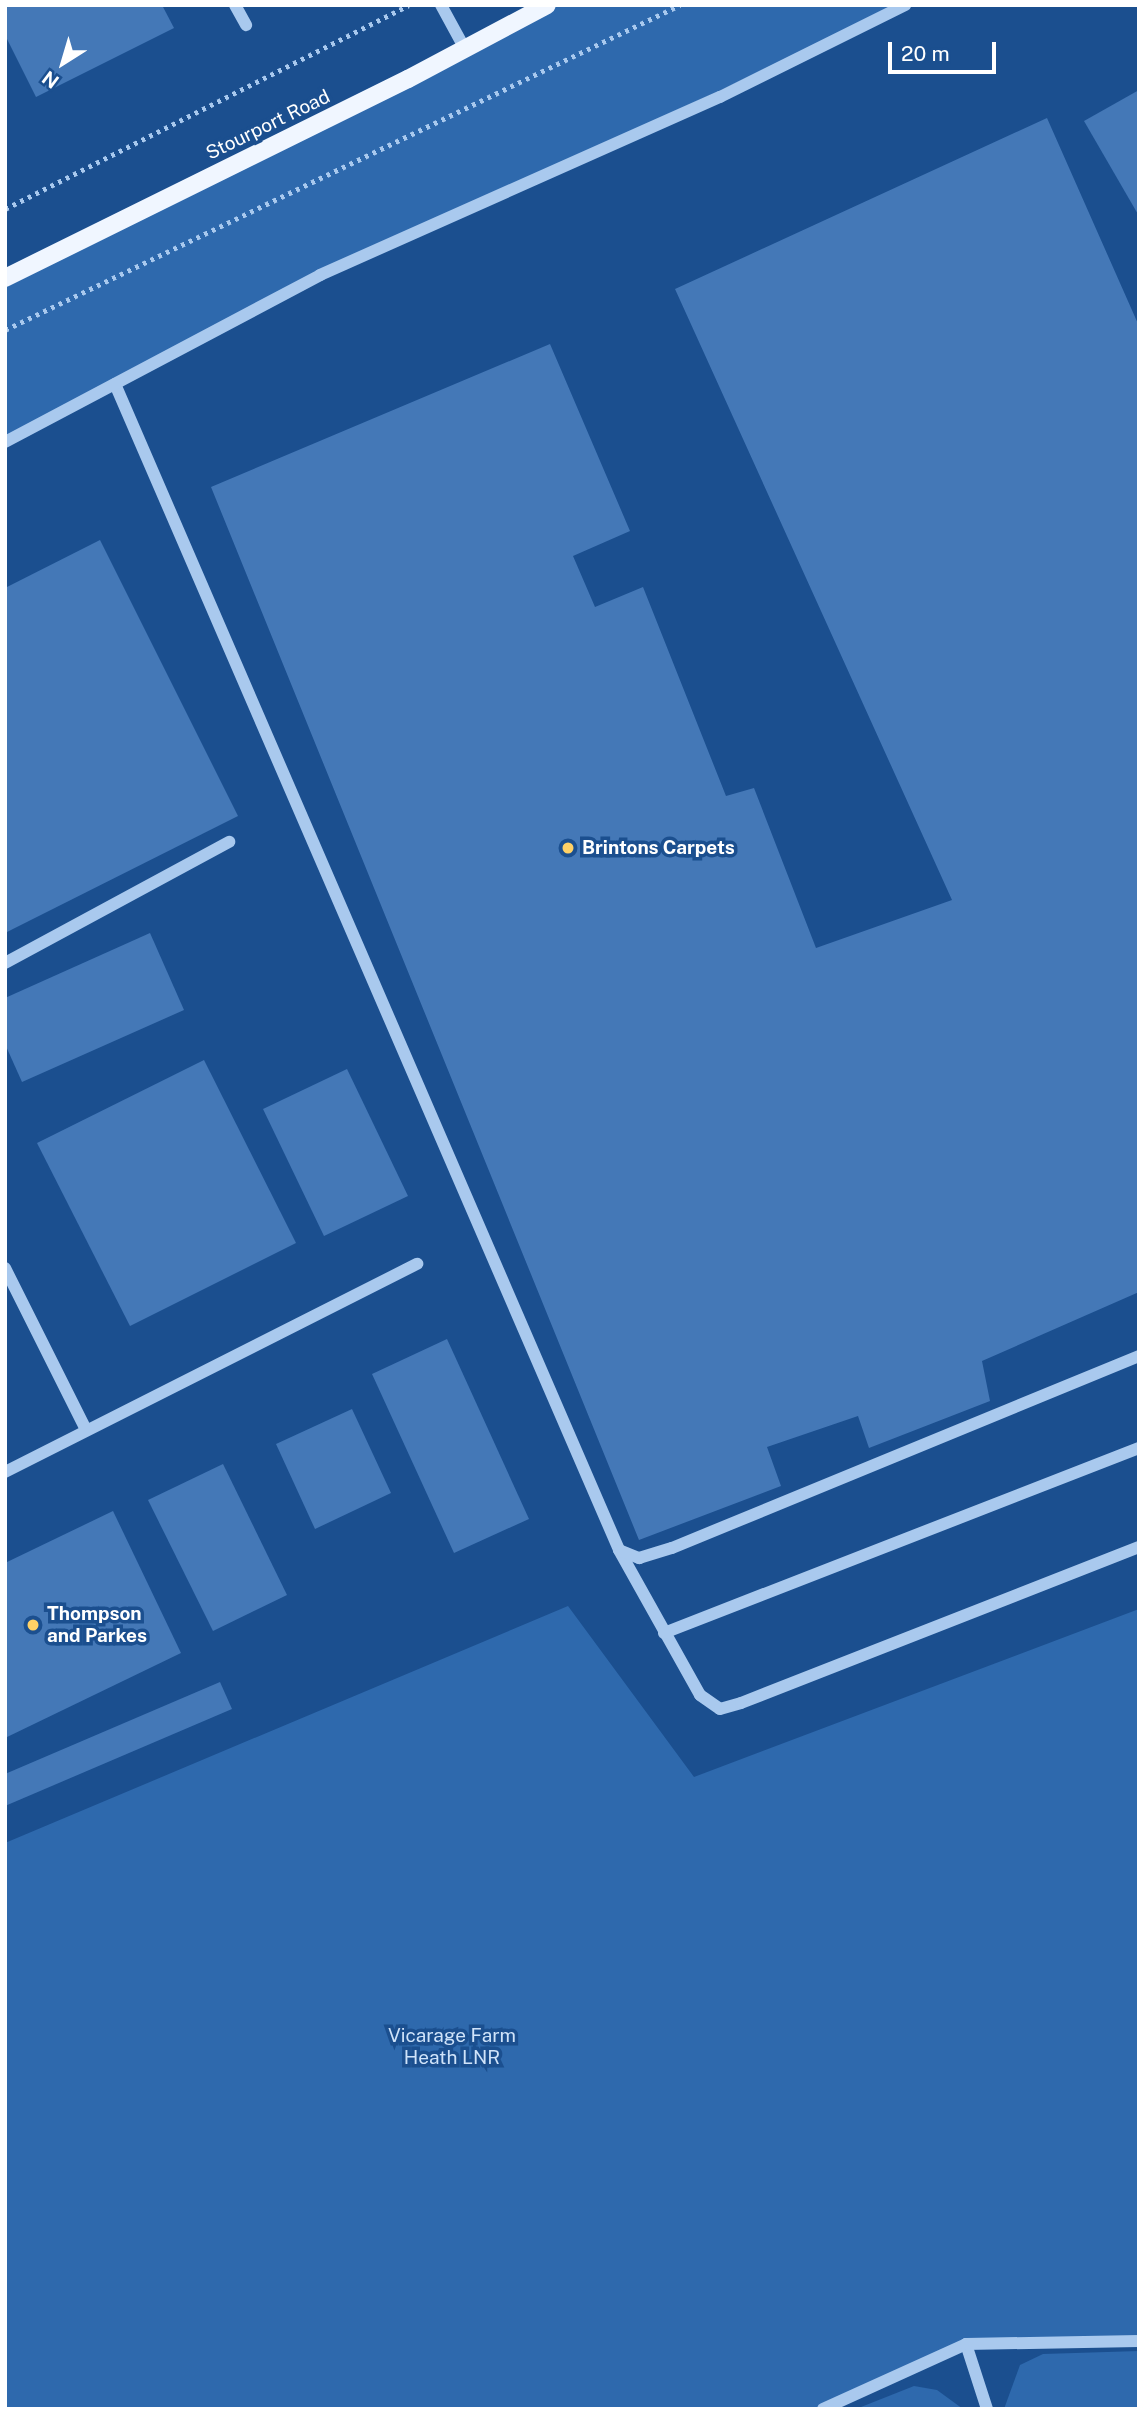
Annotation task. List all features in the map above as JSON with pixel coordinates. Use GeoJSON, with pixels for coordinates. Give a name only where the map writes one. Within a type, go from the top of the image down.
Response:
{"type":"FeatureCollection","features":[{"type":"Feature","properties":{"kind":"main road","name":"Stourport Road"},"geometry":{"type":"LineString","coordinates":[[5,278],[465,49],[547,5]]}},
{"type":"Feature","properties":{"kind":"street"},"geometry":{"type":"LineString","coordinates":[[235,5],[246,25]]}},
{"type":"Feature","properties":{"kind":"street"},"geometry":{"type":"LineString","coordinates":[[442,5],[465,49]]}},
{"type":"Feature","properties":{"kind":"street"},"geometry":{"type":"LineString","coordinates":[[5,442],[320,275],[720,97],[905,5]]}},
{"type":"Feature","properties":{"kind":"street"},"geometry":{"type":"LineString","coordinates":[[115,384],[619,1550],[700,1695],[720,1709],[1139,1547]]}},
{"type":"Feature","properties":{"kind":"street"},"geometry":{"type":"LineString","coordinates":[[5,963],[229,842]]}},
{"type":"Feature","properties":{"kind":"street"},"geometry":{"type":"LineString","coordinates":[[5,1472],[85,1428],[418,1264]]}},
{"type":"Feature","properties":{"kind":"street"},"geometry":{"type":"LineString","coordinates":[[5,1268],[85,1428]]}},
{"type":"Feature","properties":{"kind":"street"},"geometry":{"type":"LineString","coordinates":[[619,1550],[639,1558],[671,1549],[1139,1356]]}},
{"type":"Feature","properties":{"kind":"street"},"geometry":{"type":"LineString","coordinates":[[664,1633],[1139,1448]]}},
{"type":"Feature","properties":{"kind":"street"},"geometry":{"type":"LineString","coordinates":[[823,2409],[966,2344],[1139,2341]]}},
{"type":"Feature","properties":{"kind":"street"},"geometry":{"type":"LineString","coordinates":[[966,2344],[987,2409]]}},
{"type":"Feature","properties":{"kind":"path"},"geometry":{"type":"LineString","coordinates":[[5,209],[408,5]]}},
{"type":"Feature","properties":{"kind":"path"},"geometry":{"type":"LineString","coordinates":[[5,330],[681,5]]}},
{"type":"Feature","properties":{"kind":"green space"},"geometry":{"type":"Polygon","coordinates":[[[547,5],[905,5],[320,275],[5,442],[5,278],[547,5]]]}},
{"type":"Feature","properties":{"kind":"green space","name":"Vicarage Farm Heath LNR"},"geometry":{"type":"Polygon","coordinates":[[[568,1606],[694,1777],[1139,1609],[1139,2341],[966,2344],[823,2409],[5,2409],[5,1843],[568,1606]]]}},
{"type":"Feature","properties":{"kind":"green space"},"geometry":{"type":"Polygon","coordinates":[[[1139,2351],[1139,2409],[1004,2409],[1020,2365],[1043,2354],[1139,2351]]]}},
{"type":"Feature","properties":{"kind":"green space"},"geometry":{"type":"Polygon","coordinates":[[[914,2386],[937,2390],[963,2409],[856,2409],[914,2386]]]}},
{"type":"Feature","properties":{"kind":"building"},"geometry":{"type":"Polygon","coordinates":[[[5,5],[162,5],[174,28],[36,97],[5,35],[5,5]]]}},
{"type":"Feature","properties":{"kind":"building"},"geometry":{"type":"Polygon","coordinates":[[[1139,90],[1139,216],[1084,121],[1139,90]]]}},
{"type":"Feature","properties":{"kind":"building","name":"Brintons Carpets"},"geometry":{"type":"Polygon","coordinates":[[[1047,118],[1139,326],[1139,1292],[982,1361],[990,1401],[869,1448],[858,1416],[767,1447],[781,1486],[639,1540],[211,487],[550,344],[630,531],[573,556],[595,607],[643,587],[726,796],[754,788],[816,948],[952,900],[675,289],[1047,118]]]}},
{"type":"Feature","properties":{"kind":"building"},"geometry":{"type":"Polygon","coordinates":[[[100,540],[238,816],[5,933],[5,588],[100,540]]]}},
{"type":"Feature","properties":{"kind":"building"},"geometry":{"type":"Polygon","coordinates":[[[150,933],[184,1010],[22,1082],[5,1044],[5,998],[150,933]]]}},
{"type":"Feature","properties":{"kind":"building"},"geometry":{"type":"Polygon","coordinates":[[[204,1060],[296,1243],[130,1326],[37,1143],[204,1060]]]}},
{"type":"Feature","properties":{"kind":"building"},"geometry":{"type":"Polygon","coordinates":[[[347,1069],[408,1196],[324,1236],[263,1109],[347,1069]]]}},
{"type":"Feature","properties":{"kind":"building"},"geometry":{"type":"Polygon","coordinates":[[[447,1339],[529,1519],[454,1553],[372,1374],[447,1339]]]}},
{"type":"Feature","properties":{"kind":"building"},"geometry":{"type":"Polygon","coordinates":[[[352,1409],[391,1493],[315,1529],[276,1444],[352,1409]]]}},
{"type":"Feature","properties":{"kind":"building"},"geometry":{"type":"Polygon","coordinates":[[[223,1464],[287,1595],[213,1631],[148,1500],[223,1464]]]}},
{"type":"Feature","properties":{"kind":"building"},"geometry":{"type":"Polygon","coordinates":[[[113,1511],[181,1653],[5,1738],[5,1563],[113,1511]]]}},
{"type":"Feature","properties":{"kind":"building"},"geometry":{"type":"Polygon","coordinates":[[[220,1682],[232,1709],[5,1806],[5,1774],[220,1682]]]}},
{"type":"Feature","properties":{"kind":"place","name":"Brintons Carpets"},"geometry":{"type":"Point","coordinates":[568,848]}},
{"type":"Feature","properties":{"kind":"place","name":"Thompson and Parkes"},"geometry":{"type":"Point","coordinates":[33,1625]}}]}
